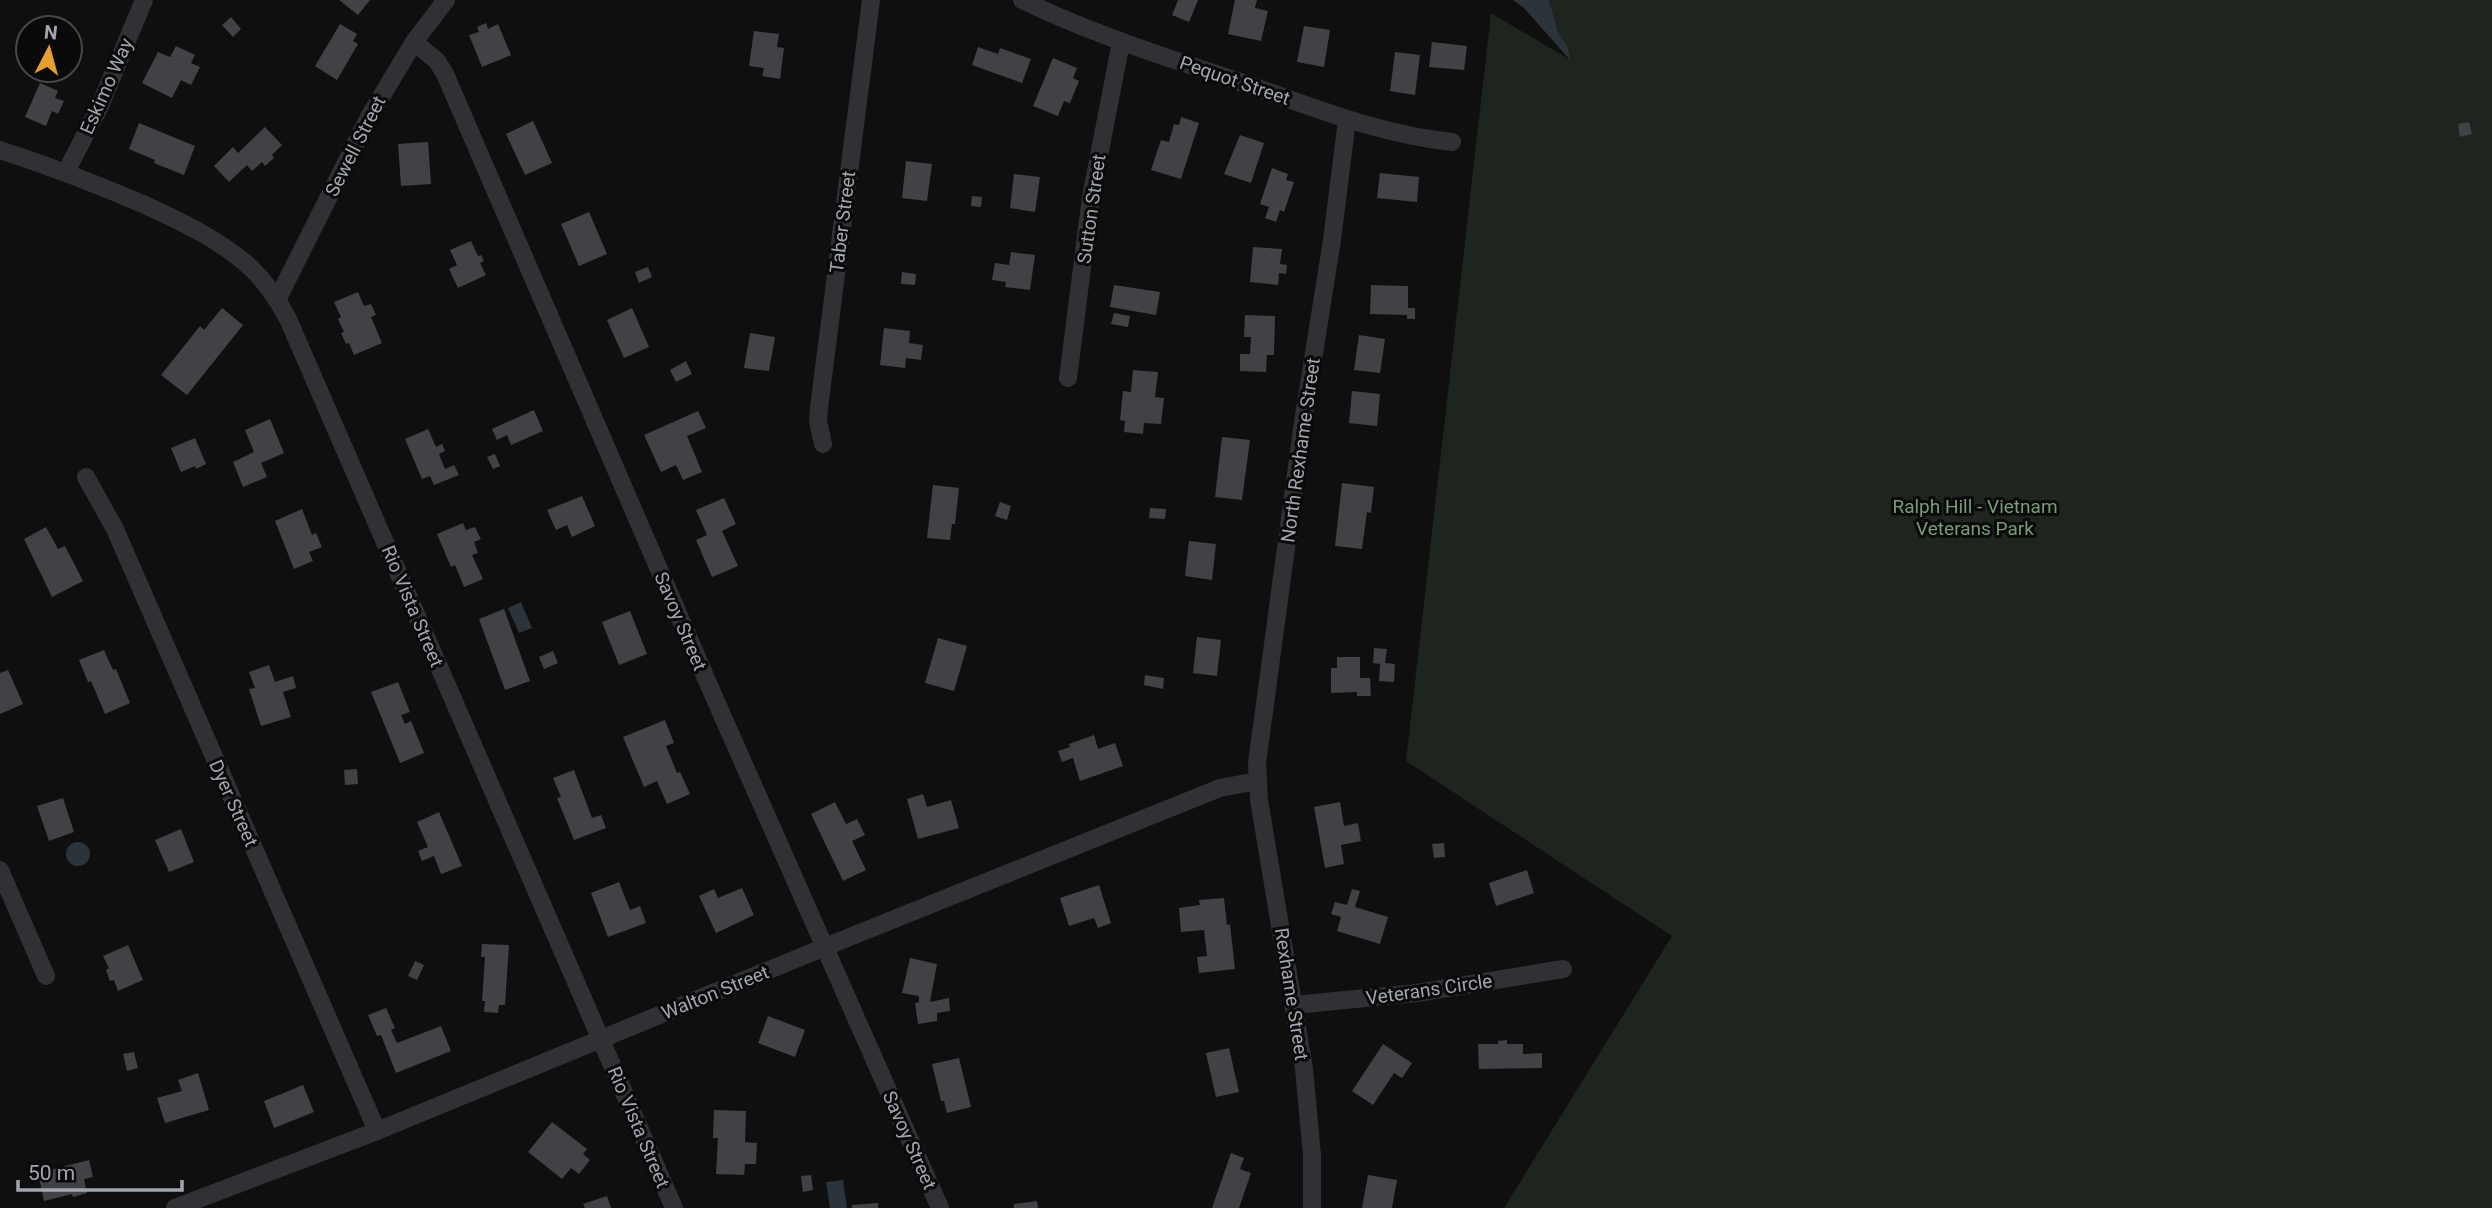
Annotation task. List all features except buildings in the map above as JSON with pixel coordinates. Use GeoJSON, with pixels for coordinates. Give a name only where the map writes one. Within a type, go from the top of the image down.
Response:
{"type":"FeatureCollection","features":[{"type":"Feature","properties":{"kind":"street","name":"Eskimo Way"},"geometry":{"type":"LineString","coordinates":[[66,172],[99,108],[145,0]]}},
{"type":"Feature","properties":{"kind":"street","name":"Sewell Street"},"geometry":{"type":"LineString","coordinates":[[277,300],[369,117],[414,42],[446,0]]}},
{"type":"Feature","properties":{"kind":"street","name":"Taber Street"},"geometry":{"type":"LineString","coordinates":[[823,444],[818,421],[819,408],[871,0]]}},
{"type":"Feature","properties":{"kind":"street","name":"Pequot Street"},"geometry":{"type":"LineString","coordinates":[[1023,0],[1121,42],[1347,120],[1406,135],[1452,142]]}},
{"type":"Feature","properties":{"kind":"street","name":"Savoy Street"},"geometry":{"type":"LineString","coordinates":[[414,42],[428,53],[445,74],[709,687],[940,1208]]}},
{"type":"Feature","properties":{"kind":"street","name":"Sutton Street"},"geometry":{"type":"LineString","coordinates":[[1068,378],[1091,197],[1121,42]]}},
{"type":"Feature","properties":{"kind":"street","name":"North Rexhame Street"},"geometry":{"type":"LineString","coordinates":[[1257,781],[1258,744],[1347,120]]}},
{"type":"Feature","properties":{"kind":"street","name":"Rio Vista Street"},"geometry":{"type":"LineString","coordinates":[[0,150],[66,172],[174,218],[214,241],[250,267],[277,300],[294,331],[674,1208]]}},
{"type":"Feature","properties":{"kind":"street","name":"Dyer Street"},"geometry":{"type":"LineString","coordinates":[[86,477],[115,529],[377,1131]]}},
{"type":"Feature","properties":{"kind":"street","name":"Walton Street"},"geometry":{"type":"LineString","coordinates":[[175,1208],[377,1131],[1220,788],[1257,781]]}},
{"type":"Feature","properties":{"kind":"street","name":"Rexhame Street"},"geometry":{"type":"LineString","coordinates":[[1257,781],[1304,1069],[1310,1123],[1311,1208]]}},
{"type":"Feature","properties":{"kind":"street"},"geometry":{"type":"LineString","coordinates":[[0,870],[46,976]]}},
{"type":"Feature","properties":{"kind":"street","name":"Veterans Circle"},"geometry":{"type":"LineString","coordinates":[[1294,1005],[1417,993],[1563,969]]}},
{"type":"Feature","properties":{"kind":"green space","name":"Ralph Hill - Vietnam Veterans Park"},"geometry":{"type":"Polygon","coordinates":[[[1549,0],[2492,0],[2492,1208],[1504,1208],[1672,936],[1406,761],[1491,13],[1569,59],[1568,47],[1558,32],[1549,0]]]}},
{"type":"Feature","properties":{"kind":"shaded area"},"geometry":{"type":"Polygon","coordinates":[[[1513,0],[1549,0],[1558,32],[1568,47],[1570,60],[1524,8],[1513,0]]]}},
{"type":"Feature","properties":{"kind":"shaded area"},"geometry":{"type":"Polygon","coordinates":[[[521,602],[532,628],[519,633],[508,608],[521,602]]]}},
{"type":"Feature","properties":{"kind":"shaded area"},"geometry":{"type":"Polygon","coordinates":[[[78,842],[86,846],[90,854],[86,862],[78,866],[70,862],[66,854],[70,846],[78,842]]]}},
{"type":"Feature","properties":{"kind":"shaded area"},"geometry":{"type":"Polygon","coordinates":[[[843,1180],[847,1208],[830,1208],[826,1182],[843,1180]]]}}]}
